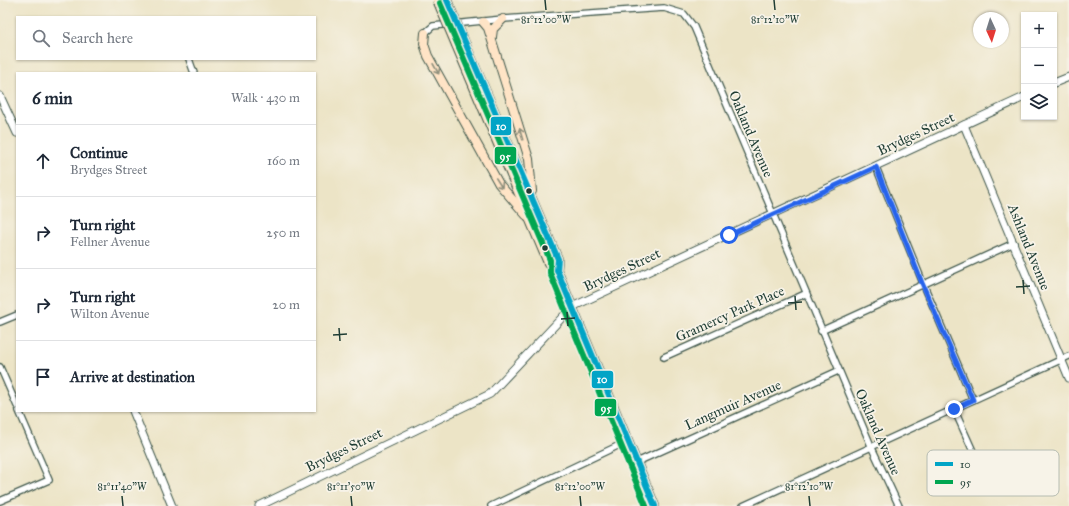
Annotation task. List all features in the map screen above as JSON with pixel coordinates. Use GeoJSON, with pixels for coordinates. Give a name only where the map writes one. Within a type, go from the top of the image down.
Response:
{"type":"FeatureCollection","features":[{"type":"Feature","properties":{"kind":"main road"},"geometry":{"type":"LineString","coordinates":[[437,0],[531,220],[548,264],[557,270]]}},
{"type":"Feature","properties":{"kind":"main road"},"geometry":{"type":"LineString","coordinates":[[447,0],[558,259],[557,270],[655,506]]}},
{"type":"Feature","properties":{"kind":"main road"},"geometry":{"type":"LineString","coordinates":[[492,40],[493,29],[503,19]]}},
{"type":"Feature","properties":{"kind":"main road"},"geometry":{"type":"LineString","coordinates":[[483,22],[488,28],[529,159],[533,200]]}},
{"type":"Feature","properties":{"kind":"main road"},"geometry":{"type":"LineString","coordinates":[[426,33],[424,44],[428,56],[499,184],[531,220]]}},
{"type":"Feature","properties":{"kind":"street","name":"Oakland Avenue"},"geometry":{"type":"LineString","coordinates":[[426,33],[434,26],[503,19],[664,8],[684,14],[694,27],[821,331],[899,506]]}},
{"type":"Feature","properties":{"kind":"street"},"geometry":{"type":"LineString","coordinates":[[189,60],[194,72]]}},
{"type":"Feature","properties":{"kind":"street"},"geometry":{"type":"LineString","coordinates":[[1057,82],[1069,76]]}},
{"type":"Feature","properties":{"kind":"street"},"geometry":{"type":"LineString","coordinates":[[0,96],[16,131]]}},
{"type":"Feature","properties":{"kind":"street","name":"Brydges Street"},"geometry":{"type":"LineString","coordinates":[[258,506],[490,394],[572,307],[1021,99]]}},
{"type":"Feature","properties":{"kind":"street"},"geometry":{"type":"LineString","coordinates":[[0,112],[8,112]]}},
{"type":"Feature","properties":{"kind":"street","name":"Ashland Avenue"},"geometry":{"type":"LineString","coordinates":[[964,125],[1069,378]]}},
{"type":"Feature","properties":{"kind":"street"},"geometry":{"type":"LineString","coordinates":[[876,167],[922,283],[973,400]]}},
{"type":"Feature","properties":{"kind":"street"},"geometry":{"type":"LineString","coordinates":[[821,331],[922,283],[1014,243]]}},
{"type":"Feature","properties":{"kind":"street","name":"Gramercy Park Place"},"geometry":{"type":"LineString","coordinates":[[664,357],[806,294]]}},
{"type":"Feature","properties":{"kind":"street"},"geometry":{"type":"LineString","coordinates":[[0,322],[16,315]]}},
{"type":"Feature","properties":{"kind":"street"},"geometry":{"type":"LineString","coordinates":[[743,506],[872,448],[1069,356]]}},
{"type":"Feature","properties":{"kind":"street"},"geometry":{"type":"LineString","coordinates":[[0,367],[16,404]]}},
{"type":"Feature","properties":{"kind":"street","name":"Langmuir Avenue"},"geometry":{"type":"LineString","coordinates":[[637,462],[838,370]]}},
{"type":"Feature","properties":{"kind":"street"},"geometry":{"type":"LineString","coordinates":[[954,409],[972,450]]}},
{"type":"Feature","properties":{"kind":"street"},"geometry":{"type":"LineString","coordinates":[[0,501],[49,480],[19,412]]}},
{"type":"Feature","properties":{"kind":"street"},"geometry":{"type":"LineString","coordinates":[[133,412],[172,506]]}},
{"type":"Feature","properties":{"kind":"street"},"geometry":{"type":"LineString","coordinates":[[491,506],[628,441]]}},
{"type":"Feature","properties":{"kind":"transit line","name":"10"},"geometry":{"type":"LineString","coordinates":[[447,0],[558,259],[557,270],[655,506]]}},
{"type":"Feature","properties":{"kind":"transit line","name":"95"},"geometry":{"type":"LineString","coordinates":[[440,3],[550,260],[550,273],[646,506]]}},
{"type":"Feature","properties":{"kind":"route"},"geometry":{"type":"LineString","coordinates":[[729,235],[876,167],[922,283],[973,400],[954,409]]}}]}
